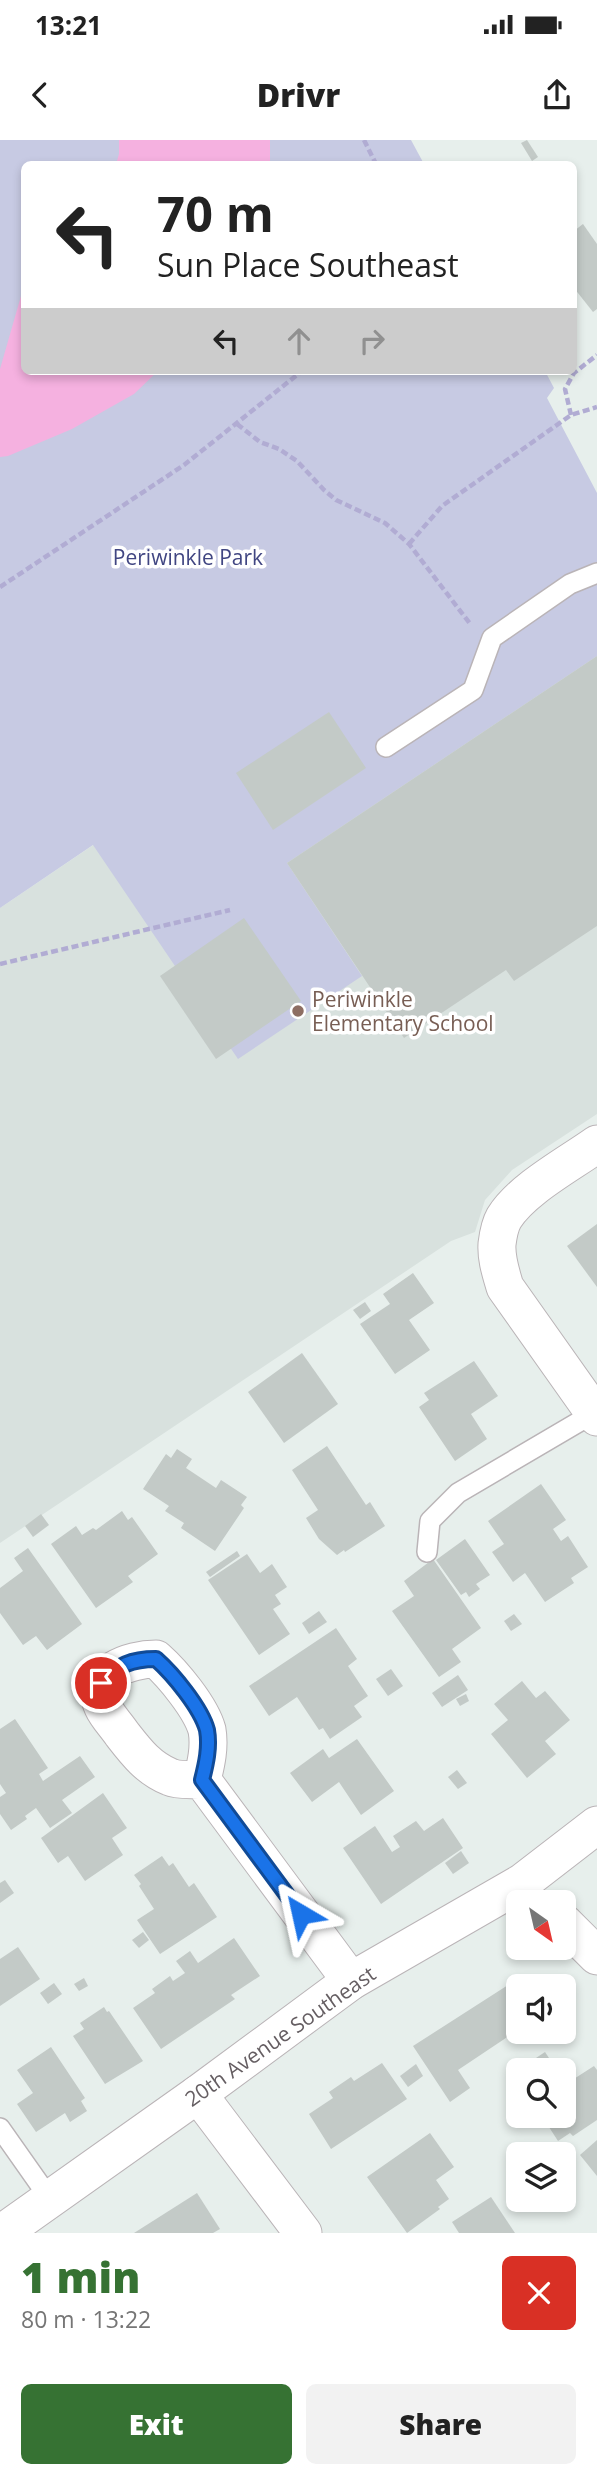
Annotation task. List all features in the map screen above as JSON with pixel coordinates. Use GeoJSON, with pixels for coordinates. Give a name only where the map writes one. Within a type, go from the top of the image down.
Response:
{"type":"FeatureCollection","features":[{"type":"Feature","properties":{"kind":"street"},"geometry":{"type":"LineString","coordinates":[[596,1415],[505,1287],[498,1264],[497,1246],[503,1220],[515,1205],[528,1192],[597,1144]]}},
{"type":"Feature","properties":{"kind":"street"},"geometry":{"type":"LineString","coordinates":[[202,1780],[351,1981]]}},
{"type":"Feature","properties":{"kind":"street","name":"20th Avenue Southeast"},"geometry":{"type":"LineString","coordinates":[[535,1890],[597,1825]]}},
{"type":"Feature","properties":{"kind":"street","name":"20th Avenue Southeast"},"geometry":{"type":"LineString","coordinates":[[2,2233],[351,1981],[506,1905]]}},
{"type":"Feature","properties":{"kind":"street"},"geometry":{"type":"LineString","coordinates":[[576,1935],[597,1956]]}},
{"type":"Feature","properties":{"kind":"street"},"geometry":{"type":"LineString","coordinates":[[198,2094],[303,2233]]}},
{"type":"Feature","properties":{"kind":"lane"},"geometry":{"type":"LineString","coordinates":[[386,747],[473,690],[492,638],[570,584],[597,573]]}},
{"type":"Feature","properties":{"kind":"lane"},"geometry":{"type":"LineString","coordinates":[[428,1552],[429,1521],[458,1493],[596,1415]]}},
{"type":"Feature","properties":{"kind":"lane"},"geometry":{"type":"LineString","coordinates":[[0,2128],[50,2199]]}},
{"type":"Feature","properties":{"kind":"path"},"geometry":{"type":"LineString","coordinates":[[364,140],[374,161]]}},
{"type":"Feature","properties":{"kind":"path"},"geometry":{"type":"LineString","coordinates":[[577,371],[597,355]]}},
{"type":"Feature","properties":{"kind":"path"},"geometry":{"type":"LineString","coordinates":[[0,587],[184,465],[297,375]]}},
{"type":"Feature","properties":{"kind":"path"},"geometry":{"type":"LineString","coordinates":[[571,415],[565,389],[573,375]]}},
{"type":"Feature","properties":{"kind":"path"},"geometry":{"type":"LineString","coordinates":[[409,544],[442,506],[571,415],[597,407]]}},
{"type":"Feature","properties":{"kind":"path"},"geometry":{"type":"LineString","coordinates":[[237,424],[260,442],[279,449],[297,461],[336,500],[385,523],[409,544],[488,649]]}},
{"type":"Feature","properties":{"kind":"path"},"geometry":{"type":"LineString","coordinates":[[0,964],[230,910]]}},
{"type":"Feature","properties":{"kind":"shaded area"},"geometry":{"type":"Polygon","coordinates":[[[119,140],[270,140],[270,161],[117,161],[119,140]]]}},
{"type":"Feature","properties":{"kind":"shaded area"},"geometry":{"type":"Polygon","coordinates":[[[21,296],[21,375],[154,375],[134,394],[72,429],[0,457],[0,369],[21,296]]]}},
{"type":"Feature","properties":{"kind":"shaded area","name":"Periwinkle Elementary School"},"geometry":{"type":"Polygon","coordinates":[[[597,505],[597,1114],[512,1170],[485,1200],[475,1232],[451,1241],[0,1543],[0,908],[597,505]]]}},
{"type":"Feature","properties":{"kind":"green space","name":"Periwinkle Park"},"geometry":{"type":"Polygon","coordinates":[[[0,140],[411,140],[422,161],[21,161],[21,375],[547,375],[554,388],[547,398],[597,493],[597,656],[287,863],[362,976],[238,1059],[93,845],[0,908],[0,140]]]}},
{"type":"Feature","properties":{"kind":"building"},"geometry":{"type":"Polygon","coordinates":[[[527,140],[538,157],[532,161],[521,143],[527,140]]]}},
{"type":"Feature","properties":{"kind":"building"},"geometry":{"type":"Polygon","coordinates":[[[583,224],[597,244],[597,309],[593,312],[577,292],[577,229],[583,224]]]}},
{"type":"Feature","properties":{"kind":"building"},"geometry":{"type":"Polygon","coordinates":[[[597,656],[597,926],[514,981],[506,970],[404,1038],[287,863],[597,656]]]}},
{"type":"Feature","properties":{"kind":"building"},"geometry":{"type":"Polygon","coordinates":[[[329,712],[366,768],[273,830],[236,773],[329,712]]]}},
{"type":"Feature","properties":{"kind":"building"},"geometry":{"type":"Polygon","coordinates":[[[244,918],[301,1001],[216,1059],[160,976],[244,918]]]}},
{"type":"Feature","properties":{"kind":"building"},"geometry":{"type":"Polygon","coordinates":[[[597,1224],[597,1287],[567,1246],[597,1224]]]}},
{"type":"Feature","properties":{"kind":"building"},"geometry":{"type":"Polygon","coordinates":[[[413,1273],[434,1303],[409,1320],[430,1350],[395,1374],[360,1324],[390,1304],[383,1294],[413,1273]]]}},
{"type":"Feature","properties":{"kind":"building"},"geometry":{"type":"Polygon","coordinates":[[[365,1302],[371,1311],[360,1319],[353,1310],[365,1302]]]}},
{"type":"Feature","properties":{"kind":"building"},"geometry":{"type":"Polygon","coordinates":[[[302,1353],[338,1404],[284,1443],[248,1392],[302,1353]]]}},
{"type":"Feature","properties":{"kind":"building"},"geometry":{"type":"Polygon","coordinates":[[[474,1361],[498,1396],[471,1414],[487,1439],[455,1461],[419,1407],[429,1400],[424,1393],[474,1361]]]}},
{"type":"Feature","properties":{"kind":"building"},"geometry":{"type":"Polygon","coordinates":[[[327,1446],[366,1505],[370,1502],[385,1526],[337,1555],[319,1539],[306,1518],[318,1510],[292,1470],[327,1446]]]}},
{"type":"Feature","properties":{"kind":"building"},"geometry":{"type":"Polygon","coordinates":[[[177,1449],[192,1459],[186,1468],[216,1488],[221,1480],[247,1497],[241,1505],[244,1508],[215,1551],[181,1528],[184,1523],[165,1511],[169,1506],[143,1489],[166,1454],[171,1458],[177,1449]]]}},
{"type":"Feature","properties":{"kind":"building"},"geometry":{"type":"Polygon","coordinates":[[[541,1484],[566,1520],[553,1529],[561,1541],[568,1536],[588,1567],[571,1578],[574,1583],[545,1602],[525,1573],[513,1582],[492,1552],[504,1544],[488,1521],[541,1484]]]}},
{"type":"Feature","properties":{"kind":"building"},"geometry":{"type":"Polygon","coordinates":[[[122,1511],[128,1520],[132,1517],[158,1554],[128,1576],[133,1582],[96,1608],[51,1544],[76,1526],[82,1535],[93,1528],[96,1530],[122,1511]]]}},
{"type":"Feature","properties":{"kind":"building"},"geometry":{"type":"Polygon","coordinates":[[[41,1514],[49,1525],[33,1537],[25,1526],[41,1514]]]}},
{"type":"Feature","properties":{"kind":"building"},"geometry":{"type":"Polygon","coordinates":[[[465,1539],[490,1575],[476,1584],[480,1589],[469,1597],[466,1592],[461,1595],[436,1560],[465,1539]]]}},
{"type":"Feature","properties":{"kind":"building"},"geometry":{"type":"Polygon","coordinates":[[[28,1548],[82,1624],[47,1650],[36,1636],[23,1645],[0,1613],[0,1588],[23,1571],[14,1558],[28,1548]]]}},
{"type":"Feature","properties":{"kind":"building"},"geometry":{"type":"Polygon","coordinates":[[[237,1551],[240,1556],[210,1577],[206,1572],[237,1551]]]}},
{"type":"Feature","properties":{"kind":"building"},"geometry":{"type":"Polygon","coordinates":[[[247,1554],[260,1573],[272,1564],[287,1587],[275,1595],[281,1604],[273,1609],[290,1634],[259,1655],[208,1580],[247,1554]]]}},
{"type":"Feature","properties":{"kind":"building"},"geometry":{"type":"Polygon","coordinates":[[[433,1559],[481,1628],[452,1649],[461,1662],[439,1677],[392,1611],[414,1596],[404,1581],[433,1559]]]}},
{"type":"Feature","properties":{"kind":"building"},"geometry":{"type":"Polygon","coordinates":[[[319,1611],[327,1622],[309,1634],[302,1623],[319,1611]]]}},
{"type":"Feature","properties":{"kind":"building"},"geometry":{"type":"Polygon","coordinates":[[[514,1614],[522,1624],[511,1631],[504,1621],[514,1614]]]}},
{"type":"Feature","properties":{"kind":"building"},"geometry":{"type":"Polygon","coordinates":[[[336,1628],[357,1659],[348,1666],[368,1696],[354,1706],[362,1717],[330,1739],[323,1728],[319,1730],[297,1697],[269,1716],[249,1686],[336,1628]]]}},
{"type":"Feature","properties":{"kind":"building"},"geometry":{"type":"Polygon","coordinates":[[[391,1669],[403,1686],[388,1696],[376,1679],[391,1669]]]}},
{"type":"Feature","properties":{"kind":"building"},"geometry":{"type":"Polygon","coordinates":[[[458,1675],[468,1690],[442,1707],[432,1693],[458,1675]]]}},
{"type":"Feature","properties":{"kind":"building"},"geometry":{"type":"Polygon","coordinates":[[[522,1681],[536,1698],[545,1691],[570,1720],[545,1741],[556,1754],[527,1778],[491,1734],[508,1720],[494,1704],[522,1681]]]}},
{"type":"Feature","properties":{"kind":"building"},"geometry":{"type":"Polygon","coordinates":[[[466,1694],[469,1701],[460,1706],[456,1699],[466,1694]]]}},
{"type":"Feature","properties":{"kind":"building"},"geometry":{"type":"Polygon","coordinates":[[[15,1719],[48,1768],[39,1774],[43,1781],[80,1756],[95,1777],[62,1800],[72,1813],[50,1828],[36,1808],[25,1816],[27,1819],[11,1830],[0,1814],[0,1797],[6,1793],[0,1784],[0,1729],[15,1719]]]}},
{"type":"Feature","properties":{"kind":"building"},"geometry":{"type":"Polygon","coordinates":[[[357,1739],[394,1791],[361,1815],[339,1782],[312,1802],[290,1773],[323,1749],[329,1758],[357,1739]]]}},
{"type":"Feature","properties":{"kind":"building"},"geometry":{"type":"Polygon","coordinates":[[[457,1770],[467,1783],[458,1789],[448,1777],[457,1770]]]}},
{"type":"Feature","properties":{"kind":"building"},"geometry":{"type":"Polygon","coordinates":[[[103,1793],[127,1828],[112,1838],[123,1855],[85,1881],[68,1856],[58,1863],[41,1838],[103,1793]]]}},
{"type":"Feature","properties":{"kind":"building"},"geometry":{"type":"Polygon","coordinates":[[[443,1818],[463,1848],[381,1904],[343,1848],[375,1826],[392,1852],[400,1847],[393,1836],[416,1821],[424,1831],[443,1818]]]}},
{"type":"Feature","properties":{"kind":"building"},"geometry":{"type":"Polygon","coordinates":[[[461,1851],[469,1863],[453,1874],[445,1863],[461,1851]]]}},
{"type":"Feature","properties":{"kind":"building"},"geometry":{"type":"Polygon","coordinates":[[[162,1856],[169,1866],[173,1863],[189,1887],[194,1883],[217,1917],[160,1954],[137,1920],[154,1909],[134,1875],[162,1856]]]}},
{"type":"Feature","properties":{"kind":"building"},"geometry":{"type":"Polygon","coordinates":[[[5,1880],[14,1893],[0,1903],[0,1883],[5,1880]]]}},
{"type":"Feature","properties":{"kind":"building"},"geometry":{"type":"Polygon","coordinates":[[[143,1932],[149,1940],[139,1948],[132,1940],[143,1932]]]}},
{"type":"Feature","properties":{"kind":"building"},"geometry":{"type":"Polygon","coordinates":[[[234,1938],[260,1976],[231,1995],[235,1999],[161,2049],[133,2008],[155,1993],[152,1989],[170,1976],[173,1981],[185,1973],[176,1961],[190,1951],[198,1963],[234,1938]]]}},
{"type":"Feature","properties":{"kind":"building"},"geometry":{"type":"Polygon","coordinates":[[[18,1947],[40,1979],[0,2006],[0,1959],[18,1947]]]}},
{"type":"Feature","properties":{"kind":"building"},"geometry":{"type":"Polygon","coordinates":[[[84,1978],[88,1986],[79,1991],[74,1984],[84,1978]]]}},
{"type":"Feature","properties":{"kind":"building"},"geometry":{"type":"Polygon","coordinates":[[[54,1983],[62,1994],[48,2004],[40,1993],[54,1983]]]}},
{"type":"Feature","properties":{"kind":"building"},"geometry":{"type":"Polygon","coordinates":[[[506,1986],[506,2038],[458,2070],[470,2088],[450,2102],[413,2046],[506,1986]]]}},
{"type":"Feature","properties":{"kind":"building"},"geometry":{"type":"Polygon","coordinates":[[[104,2007],[143,2061],[105,2084],[73,2036],[84,2029],[80,2023],[104,2007]]]}},
{"type":"Feature","properties":{"kind":"building"},"geometry":{"type":"Polygon","coordinates":[[[51,2047],[85,2098],[81,2101],[87,2111],[70,2122],[65,2113],[36,2132],[17,2104],[33,2093],[17,2070],[51,2047]]]}},
{"type":"Feature","properties":{"kind":"building"},"geometry":{"type":"Polygon","coordinates":[[[545,2052],[549,2058],[536,2058],[545,2052]]]}},
{"type":"Feature","properties":{"kind":"building"},"geometry":{"type":"Polygon","coordinates":[[[382,2063],[407,2099],[331,2149],[309,2114],[333,2098],[329,2092],[351,2077],[354,2081],[382,2063]]]}},
{"type":"Feature","properties":{"kind":"building"},"geometry":{"type":"Polygon","coordinates":[[[416,2064],[423,2076],[408,2087],[400,2076],[416,2064]]]}},
{"type":"Feature","properties":{"kind":"building"},"geometry":{"type":"Polygon","coordinates":[[[594,2066],[597,2070],[597,2120],[573,2136],[570,2133],[558,2141],[550,2128],[576,2128],[576,2078],[594,2066]]]}},
{"type":"Feature","properties":{"kind":"building"},"geometry":{"type":"Polygon","coordinates":[[[430,2133],[454,2167],[436,2180],[449,2199],[438,2207],[440,2209],[407,2233],[367,2177],[430,2133]]]}},
{"type":"Feature","properties":{"kind":"building"},"geometry":{"type":"Polygon","coordinates":[[[597,2140],[597,2176],[580,2155],[597,2140]]]}},
{"type":"Feature","properties":{"kind":"building"},"geometry":{"type":"Polygon","coordinates":[[[197,2193],[220,2229],[213,2233],[134,2233],[197,2193]]]}},
{"type":"Feature","properties":{"kind":"building"},"geometry":{"type":"Polygon","coordinates":[[[491,2197],[515,2233],[459,2233],[452,2222],[491,2197]]]}},
{"type":"Feature","properties":{"kind":"place","name":"Periwinkle Elementary School"},"geometry":{"type":"Point","coordinates":[298,1011]}},
{"type":"Feature","properties":{"kind":"route"},"geometry":{"type":"LineString","coordinates":[[101,1683],[114,1669],[138,1659],[156,1659],[166,1668],[198,1710],[207,1730],[208,1755],[202,1780],[301,1914]]}}]}
